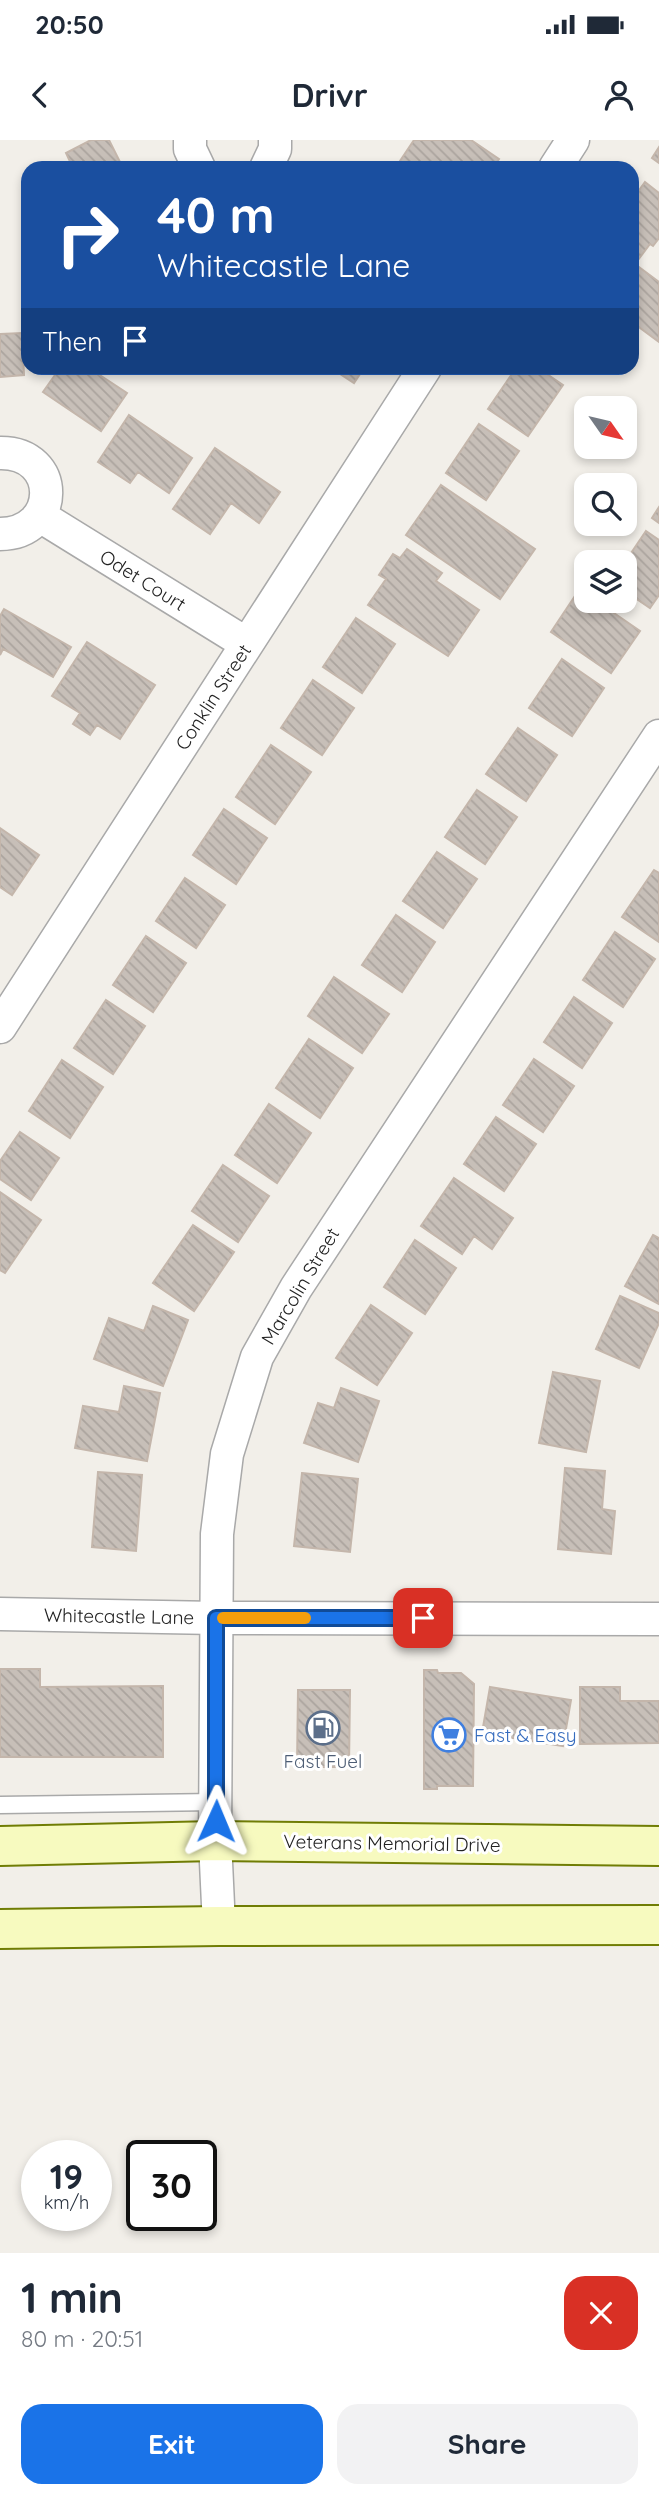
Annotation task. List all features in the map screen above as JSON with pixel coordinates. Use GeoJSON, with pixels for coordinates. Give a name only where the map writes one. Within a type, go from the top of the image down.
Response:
{"type":"FeatureCollection","features":[{"type":"Feature","properties":{"kind":"main road","name":"Veterans Memorial Drive"},"geometry":{"type":"LineString","coordinates":[[0,1846],[215,1841],[659,1846]]}},
{"type":"Feature","properties":{"kind":"main road"},"geometry":{"type":"LineString","coordinates":[[0,1929],[659,1925]]}},
{"type":"Feature","properties":{"kind":"street"},"geometry":{"type":"LineString","coordinates":[[190,140],[190,149],[196,161]]}},
{"type":"Feature","properties":{"kind":"street"},"geometry":{"type":"LineString","coordinates":[[560,161],[573,140]]}},
{"type":"Feature","properties":{"kind":"street","name":"Conklin Street"},"geometry":{"type":"LineString","coordinates":[[0,1027],[12,983],[247,644],[420,375]]}},
{"type":"Feature","properties":{"kind":"street"},"geometry":{"type":"LineString","coordinates":[[0,453],[13,453],[29,458],[40,470],[46,485],[46,501],[40,516],[29,528],[14,534],[0,534]]}},
{"type":"Feature","properties":{"kind":"street","name":"Odet Court"},"geometry":{"type":"LineString","coordinates":[[40,516],[247,644]]}},
{"type":"Feature","properties":{"kind":"street","name":"Marcolin Street"},"geometry":{"type":"LineString","coordinates":[[219,1926],[215,1841],[217,1534],[227,1454],[257,1357],[296,1288],[659,736]]}},
{"type":"Feature","properties":{"kind":"street","name":"Whitecastle Lane"},"geometry":{"type":"LineString","coordinates":[[0,1614],[216,1618],[659,1619]]}},
{"type":"Feature","properties":{"kind":"lane"},"geometry":{"type":"LineString","coordinates":[[0,1805],[216,1802]]}},
{"type":"Feature","properties":{"kind":"building"},"geometry":{"type":"Polygon","coordinates":[[[91,140],[109,140],[120,161],[70,161],[66,153],[91,140]]]}},
{"type":"Feature","properties":{"kind":"building"},"geometry":{"type":"Polygon","coordinates":[[[414,140],[471,140],[499,159],[498,161],[400,161],[414,140]]]}},
{"type":"Feature","properties":{"kind":"building"},"geometry":{"type":"Polygon","coordinates":[[[659,147],[659,163],[652,158],[659,147]]]}},
{"type":"Feature","properties":{"kind":"building"},"geometry":{"type":"Polygon","coordinates":[[[645,182],[659,193],[659,238],[653,246],[650,244],[639,259],[639,190],[645,182]]]}},
{"type":"Feature","properties":{"kind":"building"},"geometry":{"type":"Polygon","coordinates":[[[639,267],[659,282],[659,342],[639,327],[639,267]]]}},
{"type":"Feature","properties":{"kind":"building"},"geometry":{"type":"Polygon","coordinates":[[[21,333],[21,375],[24,375],[0,377],[0,334],[21,333]]]}},
{"type":"Feature","properties":{"kind":"building"},"geometry":{"type":"Polygon","coordinates":[[[55,375],[100,375],[127,393],[101,431],[43,392],[55,375]]]}},
{"type":"Feature","properties":{"kind":"building"},"geometry":{"type":"Polygon","coordinates":[[[342,375],[359,375],[354,383],[342,375]]]}},
{"type":"Feature","properties":{"kind":"building"},"geometry":{"type":"Polygon","coordinates":[[[511,375],[548,375],[563,385],[528,436],[488,409],[511,375]]]}},
{"type":"Feature","properties":{"kind":"building"},"geometry":{"type":"Polygon","coordinates":[[[129,415],[192,458],[169,493],[138,472],[130,483],[98,462],[129,415]]]}},
{"type":"Feature","properties":{"kind":"building"},"geometry":{"type":"Polygon","coordinates":[[[479,424],[519,451],[486,500],[446,473],[479,424]]]}},
{"type":"Feature","properties":{"kind":"building"},"geometry":{"type":"Polygon","coordinates":[[[215,448],[280,492],[259,523],[231,503],[210,534],[173,509],[215,448]]]}},
{"type":"Feature","properties":{"kind":"building"},"geometry":{"type":"Polygon","coordinates":[[[441,485],[535,549],[500,599],[406,535],[441,485]]]}},
{"type":"Feature","properties":{"kind":"building"},"geometry":{"type":"Polygon","coordinates":[[[659,507],[659,523],[652,518],[659,507]]]}},
{"type":"Feature","properties":{"kind":"building"},"geometry":{"type":"Polygon","coordinates":[[[646,531],[659,540],[659,595],[650,608],[637,599],[637,550],[633,550],[646,531]]]}},
{"type":"Feature","properties":{"kind":"building"},"geometry":{"type":"Polygon","coordinates":[[[407,549],[442,573],[436,581],[479,610],[448,656],[368,605],[386,579],[379,575],[393,554],[400,558],[407,549]]]}},
{"type":"Feature","properties":{"kind":"building"},"geometry":{"type":"Polygon","coordinates":[[[574,598],[574,613],[614,613],[640,631],[611,673],[551,632],[574,598]]]}},
{"type":"Feature","properties":{"kind":"building"},"geometry":{"type":"Polygon","coordinates":[[[4,609],[71,647],[53,677],[3,649],[0,655],[0,616],[4,609]]]}},
{"type":"Feature","properties":{"kind":"building"},"geometry":{"type":"Polygon","coordinates":[[[356,618],[395,644],[362,693],[323,667],[356,618]]]}},
{"type":"Feature","properties":{"kind":"building"},"geometry":{"type":"Polygon","coordinates":[[[87,642],[155,685],[120,739],[97,725],[90,735],[73,724],[80,713],[52,696],[87,642]]]}},
{"type":"Feature","properties":{"kind":"building"},"geometry":{"type":"Polygon","coordinates":[[[562,659],[604,688],[572,736],[529,708],[562,659]]]}},
{"type":"Feature","properties":{"kind":"building"},"geometry":{"type":"Polygon","coordinates":[[[313,680],[354,708],[322,755],[281,728],[313,680]]]}},
{"type":"Feature","properties":{"kind":"building"},"geometry":{"type":"Polygon","coordinates":[[[518,728],[557,755],[526,801],[486,774],[518,728]]]}},
{"type":"Feature","properties":{"kind":"building"},"geometry":{"type":"Polygon","coordinates":[[[271,745],[311,772],[275,824],[236,797],[271,745]]]}},
{"type":"Feature","properties":{"kind":"building"},"geometry":{"type":"Polygon","coordinates":[[[477,790],[517,817],[485,864],[445,837],[477,790]]]}},
{"type":"Feature","properties":{"kind":"building"},"geometry":{"type":"Polygon","coordinates":[[[224,809],[267,838],[236,884],[193,855],[224,809]]]}},
{"type":"Feature","properties":{"kind":"building"},"geometry":{"type":"Polygon","coordinates":[[[0,828],[39,855],[12,895],[0,887],[0,828]]]}},
{"type":"Feature","properties":{"kind":"building"},"geometry":{"type":"Polygon","coordinates":[[[437,852],[477,879],[443,928],[403,901],[437,852]]]}},
{"type":"Feature","properties":{"kind":"building"},"geometry":{"type":"Polygon","coordinates":[[[654,870],[659,873],[659,942],[622,917],[654,870]]]}},
{"type":"Feature","properties":{"kind":"building"},"geometry":{"type":"Polygon","coordinates":[[[185,878],[225,905],[196,948],[156,921],[185,878]]]}},
{"type":"Feature","properties":{"kind":"building"},"geometry":{"type":"Polygon","coordinates":[[[396,915],[435,942],[402,992],[362,965],[396,915]]]}},
{"type":"Feature","properties":{"kind":"building"},"geometry":{"type":"Polygon","coordinates":[[[615,932],[655,959],[623,1007],[583,980],[615,932]]]}},
{"type":"Feature","properties":{"kind":"building"},"geometry":{"type":"Polygon","coordinates":[[[146,936],[186,963],[153,1012],[113,985],[146,936]]]}},
{"type":"Feature","properties":{"kind":"building"},"geometry":{"type":"Polygon","coordinates":[[[334,977],[389,1014],[362,1053],[308,1016],[334,977]]]}},
{"type":"Feature","properties":{"kind":"building"},"geometry":{"type":"Polygon","coordinates":[[[574,997],[612,1023],[582,1068],[544,1042],[574,997]]]}},
{"type":"Feature","properties":{"kind":"building"},"geometry":{"type":"Polygon","coordinates":[[[106,1000],[145,1026],[113,1074],[74,1048],[106,1000]]]}},
{"type":"Feature","properties":{"kind":"building"},"geometry":{"type":"Polygon","coordinates":[[[309,1039],[353,1068],[320,1118],[276,1088],[309,1039]]]}},
{"type":"Feature","properties":{"kind":"building"},"geometry":{"type":"Polygon","coordinates":[[[534,1059],[574,1086],[543,1132],[503,1105],[534,1059]]]}},
{"type":"Feature","properties":{"kind":"building"},"geometry":{"type":"Polygon","coordinates":[[[62,1060],[103,1087],[70,1138],[29,1111],[62,1060]]]}},
{"type":"Feature","properties":{"kind":"building"},"geometry":{"type":"Polygon","coordinates":[[[269,1104],[311,1133],[277,1183],[235,1155],[269,1104]]]}},
{"type":"Feature","properties":{"kind":"building"},"geometry":{"type":"Polygon","coordinates":[[[496,1117],[536,1144],[504,1191],[464,1164],[496,1117]]]}},
{"type":"Feature","properties":{"kind":"building"},"geometry":{"type":"Polygon","coordinates":[[[20,1132],[59,1158],[31,1200],[0,1179],[0,1161],[20,1132]]]}},
{"type":"Feature","properties":{"kind":"building"},"geometry":{"type":"Polygon","coordinates":[[[223,1165],[269,1196],[238,1242],[192,1211],[223,1165]]]}},
{"type":"Feature","properties":{"kind":"building"},"geometry":{"type":"Polygon","coordinates":[[[454,1178],[513,1218],[492,1249],[474,1236],[462,1254],[421,1226],[454,1178]]]}},
{"type":"Feature","properties":{"kind":"building"},"geometry":{"type":"Polygon","coordinates":[[[0,1192],[41,1220],[5,1273],[0,1270],[0,1192]]]}},
{"type":"Feature","properties":{"kind":"building"},"geometry":{"type":"Polygon","coordinates":[[[193,1225],[234,1252],[194,1311],[153,1283],[193,1225]]]}},
{"type":"Feature","properties":{"kind":"building"},"geometry":{"type":"Polygon","coordinates":[[[653,1235],[659,1238],[659,1304],[625,1286],[653,1235]]]}},
{"type":"Feature","properties":{"kind":"building"},"geometry":{"type":"Polygon","coordinates":[[[415,1240],[456,1268],[425,1314],[384,1287],[415,1240]]]}},
{"type":"Feature","properties":{"kind":"building"},"geometry":{"type":"Polygon","coordinates":[[[620,1296],[659,1313],[659,1323],[639,1368],[596,1349],[620,1296]]]}},
{"type":"Feature","properties":{"kind":"building"},"geometry":{"type":"Polygon","coordinates":[[[371,1305],[412,1333],[377,1385],[336,1358],[371,1305]]]}},
{"type":"Feature","properties":{"kind":"building"},"geometry":{"type":"Polygon","coordinates":[[[153,1306],[188,1320],[163,1386],[94,1359],[109,1318],[144,1331],[153,1306]]]}},
{"type":"Feature","properties":{"kind":"building"},"geometry":{"type":"Polygon","coordinates":[[[553,1372],[600,1381],[586,1452],[539,1443],[553,1372]]]}},
{"type":"Feature","properties":{"kind":"building"},"geometry":{"type":"Polygon","coordinates":[[[124,1386],[160,1393],[147,1461],[75,1448],[83,1406],[119,1412],[124,1386]]]}},
{"type":"Feature","properties":{"kind":"building"},"geometry":{"type":"Polygon","coordinates":[[[341,1388],[379,1401],[358,1462],[304,1443],[318,1403],[334,1408],[341,1388]]]}},
{"type":"Feature","properties":{"kind":"building"},"geometry":{"type":"Polygon","coordinates":[[[565,1468],[605,1471],[602,1509],[615,1511],[611,1554],[558,1549],[565,1468]]]}},
{"type":"Feature","properties":{"kind":"building"},"geometry":{"type":"Polygon","coordinates":[[[98,1472],[142,1475],[136,1551],[92,1547],[98,1472]]]}},
{"type":"Feature","properties":{"kind":"building"},"geometry":{"type":"Polygon","coordinates":[[[302,1473],[358,1479],[350,1552],[294,1546],[302,1473]]]}},
{"type":"Feature","properties":{"kind":"building"},"geometry":{"type":"Polygon","coordinates":[[[0,1669],[40,1669],[40,1687],[163,1686],[163,1757],[0,1757],[0,1669]]]}},
{"type":"Feature","properties":{"kind":"building","name":"Fast & Easy"},"geometry":{"type":"Polygon","coordinates":[[[424,1670],[461,1673],[474,1684],[473,1786],[437,1786],[437,1789],[424,1789],[424,1670]]]}},
{"type":"Feature","properties":{"kind":"building"},"geometry":{"type":"Polygon","coordinates":[[[490,1687],[571,1700],[563,1746],[482,1733],[490,1687]]]}},
{"type":"Feature","properties":{"kind":"building"},"geometry":{"type":"Polygon","coordinates":[[[580,1687],[620,1687],[620,1701],[659,1701],[659,1743],[580,1744],[580,1687]]]}},
{"type":"Feature","properties":{"kind":"building","name":"Fast Fuel"},"geometry":{"type":"Polygon","coordinates":[[[298,1690],[350,1690],[349,1767],[297,1767],[298,1690]]]}},
{"type":"Feature","properties":{"kind":"slow traffic"},"geometry":{"type":"LineString","coordinates":[[223,1618],[305,1618]]}},
{"type":"Feature","properties":{"kind":"place","name":"Fast Fuel"},"geometry":{"type":"Point","coordinates":[323,1728]}},
{"type":"Feature","properties":{"kind":"place","name":"Fast & Easy"},"geometry":{"type":"Point","coordinates":[449,1735]}},
{"type":"Feature","properties":{"kind":"route"},"geometry":{"type":"LineString","coordinates":[[216,1821],[216,1618],[423,1618]]}}]}
